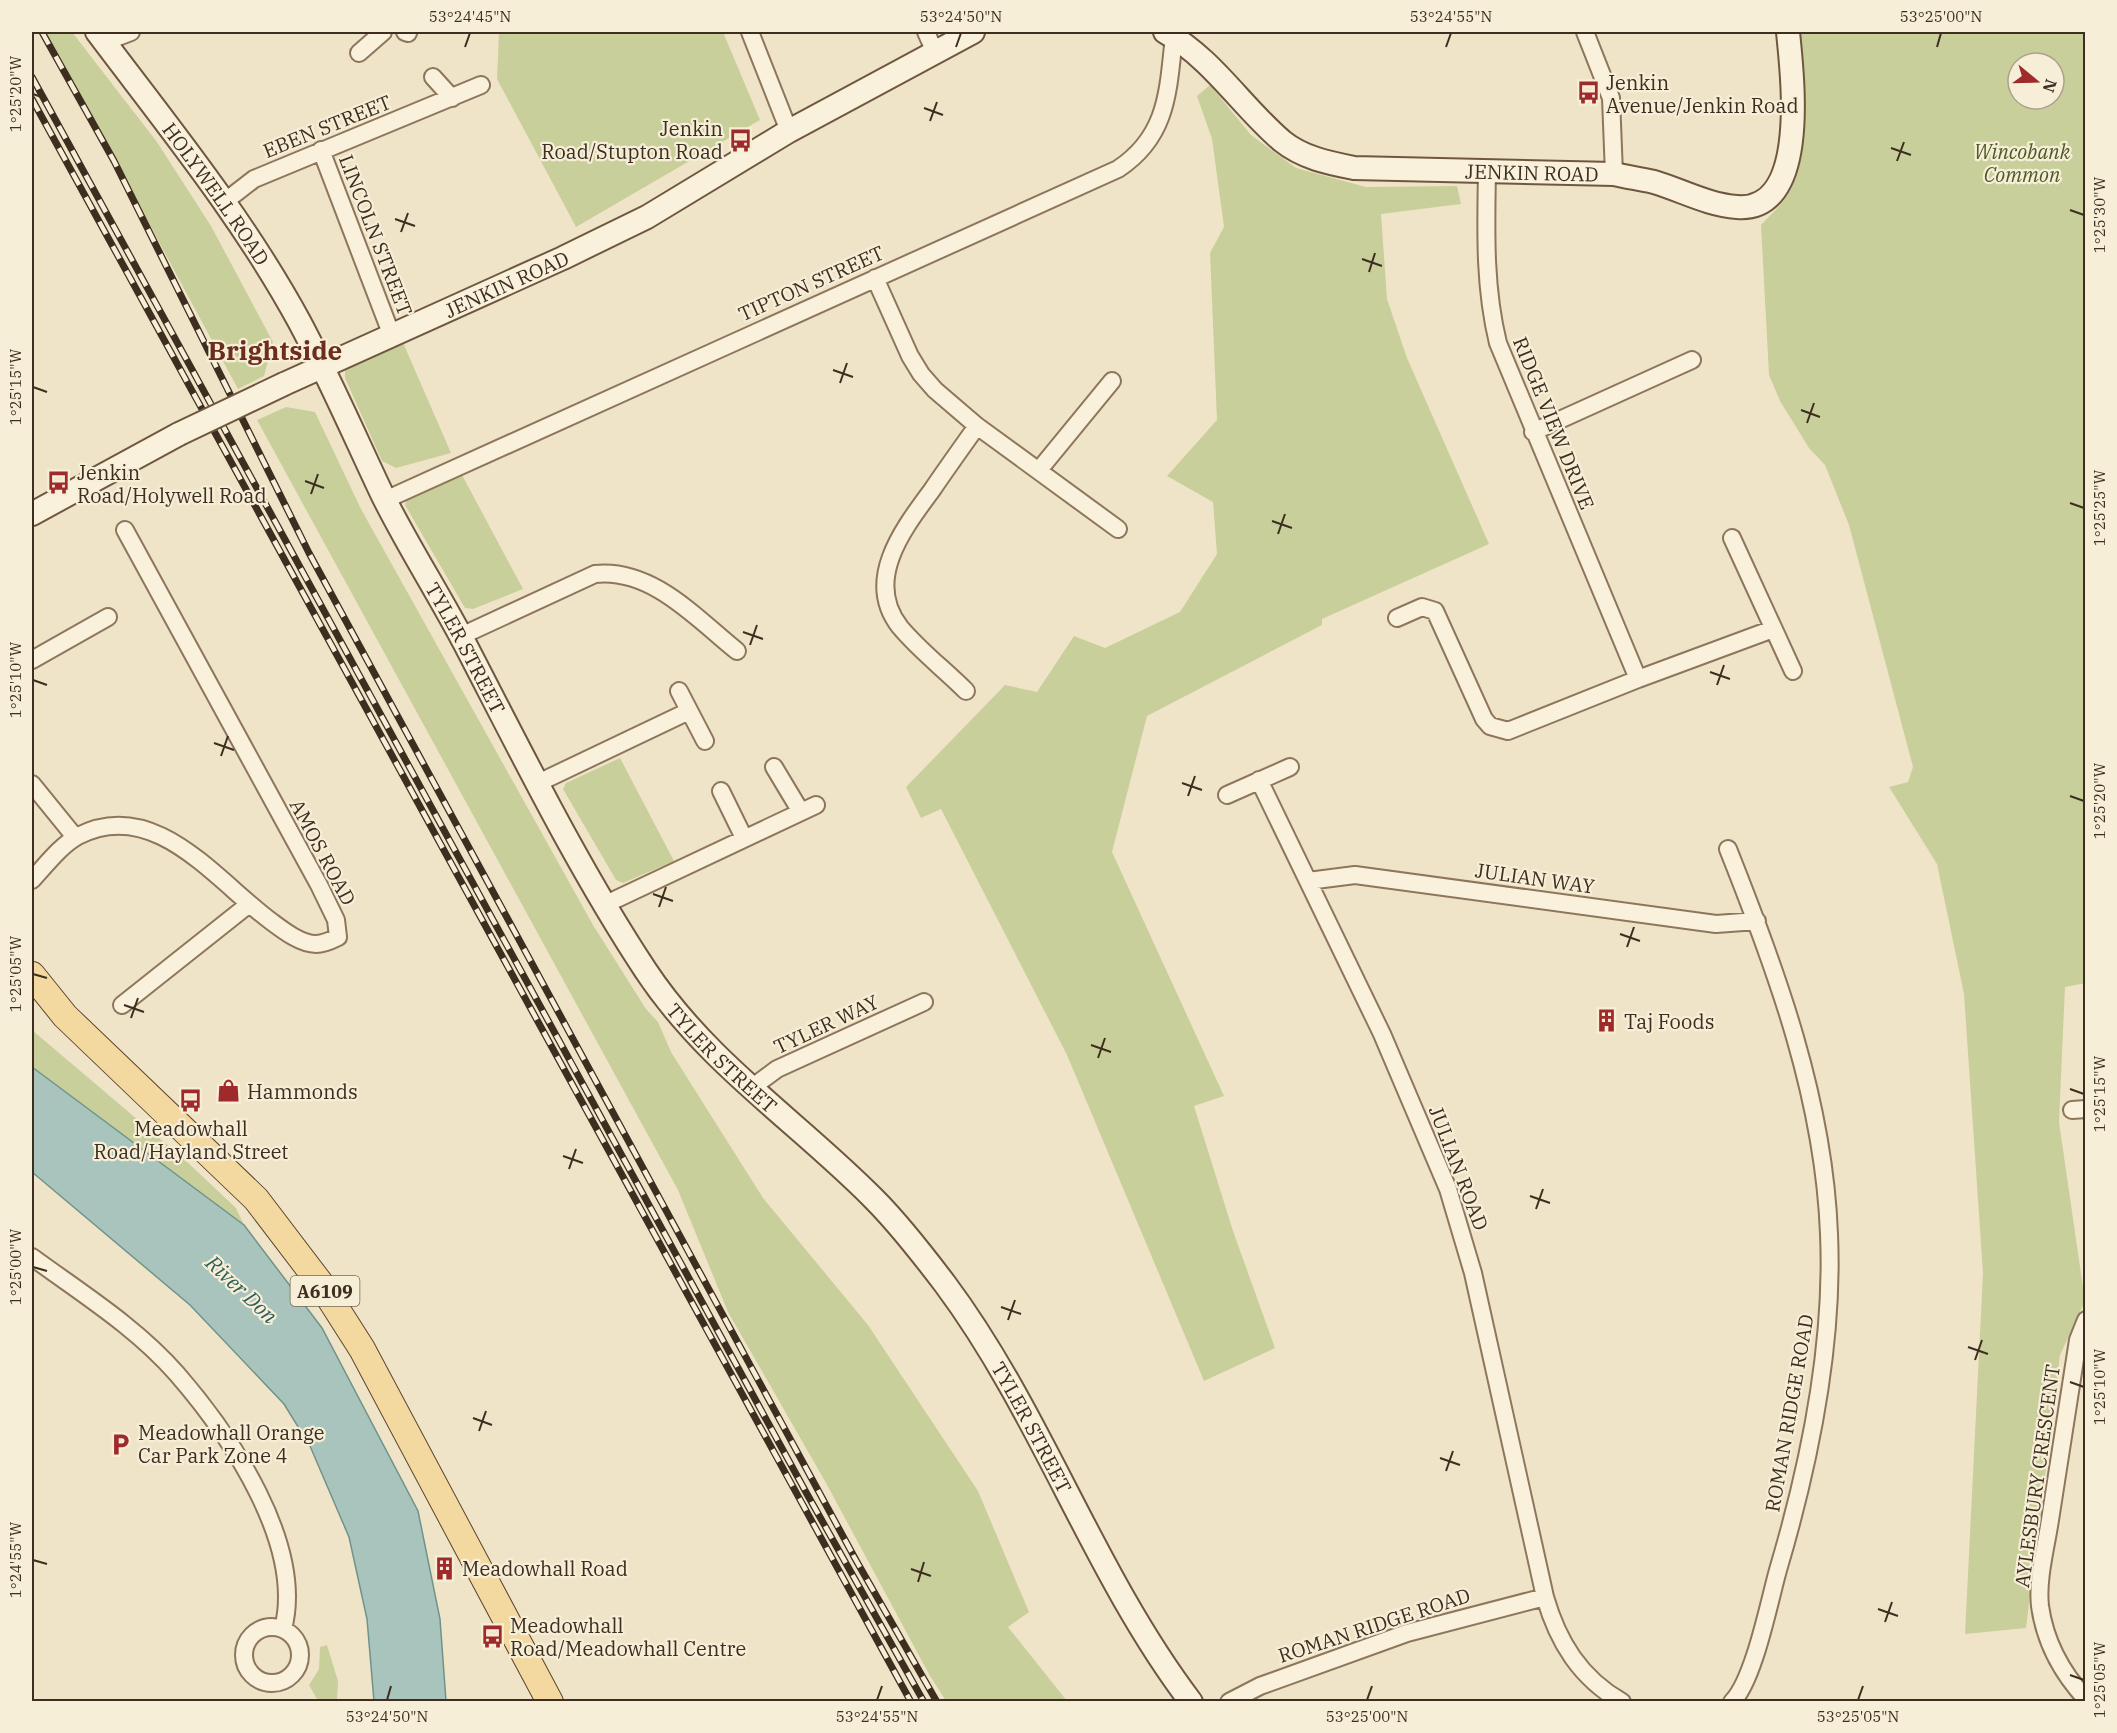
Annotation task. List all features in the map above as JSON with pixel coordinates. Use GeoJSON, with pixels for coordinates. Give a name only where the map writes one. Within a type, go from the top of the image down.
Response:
{"type":"FeatureCollection","features":[{"type":"Feature","properties":{"kind":"main road","name":"JENKIN ROAD"},"geometry":{"type":"LineString","coordinates":[[32,514],[179,434],[321,366],[392,336],[647,217],[789,131],[930,41],[972,32]]}},
{"type":"Feature","properties":{"kind":"main road","name":"JENKIN ROAD"},"geometry":{"type":"LineString","coordinates":[[1169,34],[1221,75],[1282,141],[1304,154],[1354,168],[1614,174],[1653,182],[1718,205],[1740,208],[1760,202],[1773,192],[1783,175],[1791,150],[1792,70],[1788,32]]}},
{"type":"Feature","properties":{"kind":"main road","name":"HOLYWELL ROAD"},"geometry":{"type":"LineString","coordinates":[[101,37],[271,272],[321,366]]}},
{"type":"Feature","properties":{"kind":"main road","name":"TYLER STREET"},"geometry":{"type":"LineString","coordinates":[[321,366],[385,500],[538,783],[647,972],[678,1014],[750,1089],[874,1198],[949,1289],[991,1352],[1156,1654],[1191,1701]]}},
{"type":"Feature","properties":{"kind":"main road","name":"A6109"},"geometry":{"type":"LineString","coordinates":[[32,975],[65,1016],[256,1199],[320,1283],[362,1349],[550,1701]]}},
{"type":"Feature","properties":{"kind":"street"},"geometry":{"type":"LineString","coordinates":[[101,37],[131,32]]}},
{"type":"Feature","properties":{"kind":"street"},"geometry":{"type":"LineString","coordinates":[[359,53],[383,32]]}},
{"type":"Feature","properties":{"kind":"street"},"geometry":{"type":"LineString","coordinates":[[750,32],[789,131]]}},
{"type":"Feature","properties":{"kind":"street"},"geometry":{"type":"LineString","coordinates":[[1585,32],[1611,98],[1614,174]]}},
{"type":"Feature","properties":{"kind":"street","name":"TIPTON STREET"},"geometry":{"type":"LineString","coordinates":[[385,500],[1118,169],[1133,159],[1155,130],[1167,100],[1169,34]]}},
{"type":"Feature","properties":{"kind":"street"},"geometry":{"type":"LineString","coordinates":[[433,77],[452,98]]}},
{"type":"Feature","properties":{"kind":"street","name":"EBEN STREET"},"geometry":{"type":"LineString","coordinates":[[223,203],[254,179],[481,85]]}},
{"type":"Feature","properties":{"kind":"street","name":"LINCOLN STREET"},"geometry":{"type":"LineString","coordinates":[[321,150],[392,336]]}},
{"type":"Feature","properties":{"kind":"street","name":"RIDGE VIEW DRIVE"},"geometry":{"type":"LineString","coordinates":[[1487,171],[1486,272],[1490,309],[1498,343],[1533,432],[1638,679]]}},
{"type":"Feature","properties":{"kind":"street"},"geometry":{"type":"LineString","coordinates":[[875,278],[921,374],[977,426],[1118,529]]}},
{"type":"Feature","properties":{"kind":"street"},"geometry":{"type":"LineString","coordinates":[[1533,432],[1692,360]]}},
{"type":"Feature","properties":{"kind":"street"},"geometry":{"type":"LineString","coordinates":[[1039,470],[1112,381]]}},
{"type":"Feature","properties":{"kind":"street"},"geometry":{"type":"LineString","coordinates":[[966,691],[899,625],[891,607],[886,577],[889,559],[898,536],[977,426]]}},
{"type":"Feature","properties":{"kind":"street","name":"AMOS ROAD"},"geometry":{"type":"LineString","coordinates":[[32,880],[75,837],[109,825],[142,827],[160,834],[186,851],[248,905],[301,941],[317,945],[338,937],[336,920],[319,885],[125,530]]}},
{"type":"Feature","properties":{"kind":"street"},"geometry":{"type":"LineString","coordinates":[[1732,538],[1793,671]]}},
{"type":"Feature","properties":{"kind":"street"},"geometry":{"type":"LineString","coordinates":[[460,636],[595,574],[612,572],[632,576],[664,593],[737,651]]}},
{"type":"Feature","properties":{"kind":"street"},"geometry":{"type":"LineString","coordinates":[[1397,618],[1422,607],[1435,611],[1485,718],[1498,730],[1508,731],[1638,679],[1773,629]]}},
{"type":"Feature","properties":{"kind":"street"},"geometry":{"type":"LineString","coordinates":[[32,660],[108,617]]}},
{"type":"Feature","properties":{"kind":"street"},"geometry":{"type":"LineString","coordinates":[[679,691],[705,741]]}},
{"type":"Feature","properties":{"kind":"street"},"geometry":{"type":"LineString","coordinates":[[538,783],[689,711]]}},
{"type":"Feature","properties":{"kind":"street"},"geometry":{"type":"LineString","coordinates":[[606,904],[808,809],[774,767]]}},
{"type":"Feature","properties":{"kind":"street"},"geometry":{"type":"LineString","coordinates":[[1227,795],[1290,767]]}},
{"type":"Feature","properties":{"kind":"street","name":"JULIAN ROAD"},"geometry":{"type":"LineString","coordinates":[[1259,780],[1382,1034],[1448,1189],[1473,1273],[1545,1597]]}},
{"type":"Feature","properties":{"kind":"street"},"geometry":{"type":"LineString","coordinates":[[32,784],[75,837]]}},
{"type":"Feature","properties":{"kind":"street"},"geometry":{"type":"LineString","coordinates":[[721,791],[744,838]]}},
{"type":"Feature","properties":{"kind":"street","name":"ROMAN RIDGE ROAD"},"geometry":{"type":"LineString","coordinates":[[1728,849],[1757,921],[1789,1013],[1814,1117],[1827,1212],[1829,1297],[1826,1346],[1788,1537],[1748,1673],[1738,1695],[1732,1701]]}},
{"type":"Feature","properties":{"kind":"street","name":"JULIAN WAY"},"geometry":{"type":"LineString","coordinates":[[1308,881],[1355,875],[1716,924],[1757,921]]}},
{"type":"Feature","properties":{"kind":"street"},"geometry":{"type":"LineString","coordinates":[[122,1005],[248,905]]}},
{"type":"Feature","properties":{"kind":"street","name":"TYLER WAY"},"geometry":{"type":"LineString","coordinates":[[750,1089],[777,1070],[924,1002]]}},
{"type":"Feature","properties":{"kind":"street"},"geometry":{"type":"LineString","coordinates":[[32,1257],[118,1319],[176,1373],[222,1434],[257,1490],[284,1561],[289,1601],[283,1629]]}},
{"type":"Feature","properties":{"kind":"street","name":"AYLESBURY CRESCENT"},"geometry":{"type":"LineString","coordinates":[[2085,1320],[2078,1340],[2043,1562],[2040,1604],[2045,1631],[2057,1660],[2070,1682],[2085,1699]]}},
{"type":"Feature","properties":{"kind":"street"},"geometry":{"type":"LineString","coordinates":[[1545,1597],[1554,1627],[1569,1653],[1604,1691],[1622,1701]]}},
{"type":"Feature","properties":{"kind":"street","name":"ROMAN RIDGE ROAD"},"geometry":{"type":"LineString","coordinates":[[1229,1701],[1260,1686],[1407,1633],[1545,1597]]}},
{"type":"Feature","properties":{"kind":"green space"},"geometry":{"type":"Polygon","coordinates":[[[46,32],[72,32],[157,142],[211,226],[273,342],[264,376],[238,389],[46,32]]]}},
{"type":"Feature","properties":{"kind":"green space"},"geometry":{"type":"Polygon","coordinates":[[[499,32],[723,32],[760,120],[576,227],[497,79],[499,32]]]}},
{"type":"Feature","properties":{"kind":"green space","name":"Wincobank Common"},"geometry":{"type":"Polygon","coordinates":[[[1796,32],[2085,32],[2086,983],[2065,987],[2059,1122],[2085,1301],[2060,1355],[2026,1628],[1965,1634],[1983,1273],[1964,994],[1937,864],[1889,787],[1908,782],[1913,767],[1849,525],[1825,465],[1809,448],[1780,401],[1769,375],[1761,225],[1785,199],[1796,175],[1800,156],[1801,89],[1796,32]]]}},
{"type":"Feature","properties":{"kind":"green space"},"geometry":{"type":"Polygon","coordinates":[[[1210,85],[1251,135],[1296,168],[1366,187],[1457,186],[1461,204],[1381,214],[1387,299],[1407,358],[1489,544],[1322,619],[1322,625],[1147,716],[1112,852],[1224,1096],[1194,1106],[1233,1231],[1275,1348],[1204,1381],[1067,1055],[941,809],[921,818],[906,787],[1005,685],[1037,692],[1074,636],[1105,648],[1180,612],[1217,554],[1213,502],[1167,476],[1217,420],[1210,253],[1224,227],[1212,139],[1197,96],[1210,85]]]}},
{"type":"Feature","properties":{"kind":"green space"},"geometry":{"type":"Polygon","coordinates":[[[401,338],[451,453],[396,468],[382,461],[345,378],[345,368],[401,338]]]}},
{"type":"Feature","properties":{"kind":"green space"},"geometry":{"type":"Polygon","coordinates":[[[286,407],[315,412],[361,509],[593,925],[646,1009],[658,1022],[671,1052],[763,1198],[868,1325],[978,1491],[1029,1612],[1008,1627],[1067,1701],[946,1701],[930,1676],[826,1483],[728,1312],[678,1190],[257,420],[286,407]]]}},
{"type":"Feature","properties":{"kind":"green space"},"geometry":{"type":"Polygon","coordinates":[[[461,473],[523,589],[473,609],[465,608],[405,505],[407,498],[461,473]]]}},
{"type":"Feature","properties":{"kind":"green space"},"geometry":{"type":"Polygon","coordinates":[[[620,758],[674,861],[623,883],[616,880],[563,789],[566,783],[620,758]]]}},
{"type":"Feature","properties":{"kind":"green space"},"geometry":{"type":"Polygon","coordinates":[[[32,1030],[184,1159],[236,1208],[244,1225],[32,1067],[32,1030]]]}},
{"type":"Feature","properties":{"kind":"green space"},"geometry":{"type":"Polygon","coordinates":[[[327,1645],[338,1681],[337,1701],[318,1701],[309,1685],[319,1669],[320,1647],[327,1645]]]}},
{"type":"Feature","properties":{"kind":"water","name":"River Don"},"geometry":{"type":"Polygon","coordinates":[[[32,1067],[244,1225],[322,1328],[418,1511],[440,1619],[446,1701],[374,1701],[367,1619],[349,1537],[310,1446],[284,1404],[190,1305],[32,1172],[32,1067]]]}},
{"type":"Feature","properties":{"kind":"railway"},"geometry":{"type":"LineString","coordinates":[[42,32],[114,161],[309,553],[857,1562]]}},
{"type":"Feature","properties":{"kind":"railway"},"geometry":{"type":"LineString","coordinates":[[32,77],[807,1494],[924,1702]]}},
{"type":"Feature","properties":{"kind":"railway"},"geometry":{"type":"LineString","coordinates":[[32,99],[911,1702]]}},
{"type":"Feature","properties":{"kind":"railway"},"geometry":{"type":"LineString","coordinates":[[853,1555],[937,1702]]}},
{"type":"Feature","properties":{"kind":"place","name":"Jenkin Avenue/Jenkin Road"},"geometry":{"type":"Point","coordinates":[1588,93]}},
{"type":"Feature","properties":{"kind":"place","name":"Jenkin Road/Stupton Road"},"geometry":{"type":"Point","coordinates":[741,140]}},
{"type":"Feature","properties":{"kind":"place","name":"Jenkin Road/Holywell Road"},"geometry":{"type":"Point","coordinates":[59,483]}},
{"type":"Feature","properties":{"kind":"place","name":"Taj Foods"},"geometry":{"type":"Point","coordinates":[1606,1021]}},
{"type":"Feature","properties":{"kind":"place","name":"Hammonds"},"geometry":{"type":"Point","coordinates":[229,1091]}},
{"type":"Feature","properties":{"kind":"place","name":"Meadowhall Road/Hayland Street"},"geometry":{"type":"Point","coordinates":[191,1101]}},
{"type":"Feature","properties":{"kind":"place","name":"Meadowhall Orange Car Park Zone 4"},"geometry":{"type":"Point","coordinates":[120,1444]}},
{"type":"Feature","properties":{"kind":"place","name":"Meadowhall Road"},"geometry":{"type":"Point","coordinates":[444,1568]}},
{"type":"Feature","properties":{"kind":"place","name":"Meadowhall Road/Meadowhall Centre"},"geometry":{"type":"Point","coordinates":[492,1637]}},
{"type":"Feature","properties":{"kind":"district","name":"Brightside"},"geometry":{"type":"Point","coordinates":[275,350]}}]}
